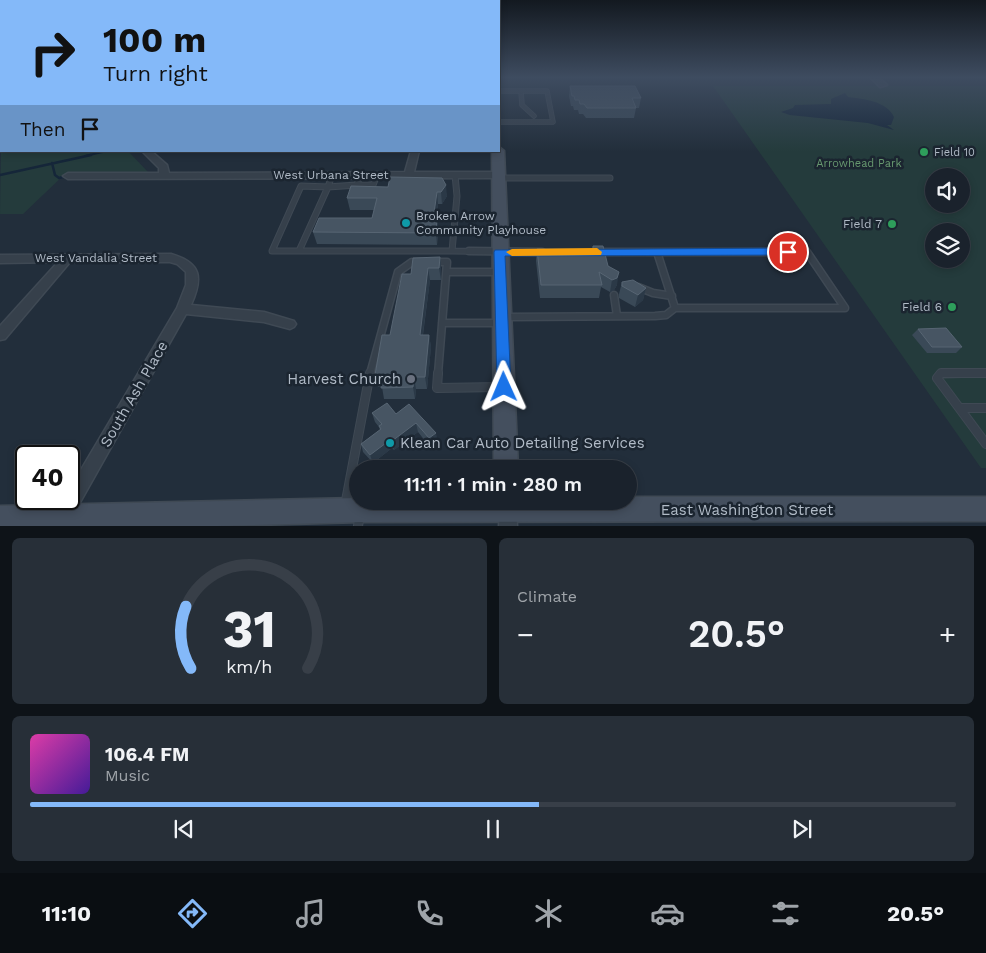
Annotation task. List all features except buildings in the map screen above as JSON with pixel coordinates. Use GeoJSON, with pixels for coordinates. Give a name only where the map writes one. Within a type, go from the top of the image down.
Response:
{"type":"FeatureCollection","features":[{"type":"Feature","properties":{"kind":"main road"},"geometry":{"type":"LineString","coordinates":[[498,152],[497,177],[503,320],[506,460]]}},
{"type":"Feature","properties":{"kind":"main road","name":"East Washington Street"},"geometry":{"type":"LineString","coordinates":[[3,521],[62,518],[508,512],[986,509]]}},
{"type":"Feature","properties":{"kind":"street"},"geometry":{"type":"LineString","coordinates":[[147,152],[164,167],[164,176]]}},
{"type":"Feature","properties":{"kind":"street"},"geometry":{"type":"LineString","coordinates":[[409,176],[414,152]]}},
{"type":"Feature","properties":{"kind":"street","name":"West Urbana Street"},"geometry":{"type":"LineString","coordinates":[[68,176],[332,175],[359,180],[377,175],[497,177]]}},
{"type":"Feature","properties":{"kind":"street"},"geometry":{"type":"LineString","coordinates":[[0,335],[68,258]]}},
{"type":"Feature","properties":{"kind":"street","name":"West Vandalia Street"},"geometry":{"type":"LineString","coordinates":[[0,259],[171,258],[180,260],[189,266]]}},
{"type":"Feature","properties":{"kind":"street","name":"South Ash Place"},"geometry":{"type":"LineString","coordinates":[[62,518],[183,309],[193,278],[189,266]]}},
{"type":"Feature","properties":{"kind":"street"},"geometry":{"type":"LineString","coordinates":[[183,309],[264,317],[290,324]]}},
{"type":"Feature","properties":{"kind":"lane"},"geometry":{"type":"LineString","coordinates":[[522,103],[522,105],[534,116]]}},
{"type":"Feature","properties":{"kind":"lane"},"geometry":{"type":"LineString","coordinates":[[500,122],[553,122],[549,103]]}},
{"type":"Feature","properties":{"kind":"lane"},"geometry":{"type":"LineString","coordinates":[[299,251],[332,175]]}},
{"type":"Feature","properties":{"kind":"lane"},"geometry":{"type":"LineString","coordinates":[[452,251],[457,196],[455,176]]}},
{"type":"Feature","properties":{"kind":"lane"},"geometry":{"type":"LineString","coordinates":[[497,177],[610,178]]}},
{"type":"Feature","properties":{"kind":"lane"},"geometry":{"type":"LineString","coordinates":[[359,180],[328,187],[301,186],[272,251],[550,252]]}},
{"type":"Feature","properties":{"kind":"lane"},"geometry":{"type":"LineString","coordinates":[[442,323],[666,315],[675,308],[845,308],[807,252],[589,252]]}},
{"type":"Feature","properties":{"kind":"lane"},"geometry":{"type":"LineString","coordinates":[[657,252],[675,308]]}},
{"type":"Feature","properties":{"kind":"lane"},"geometry":{"type":"LineString","coordinates":[[354,515],[370,373],[398,272],[412,262],[448,262],[436,388],[504,387]]}},
{"type":"Feature","properties":{"kind":"lane"},"geometry":{"type":"LineString","coordinates":[[446,272],[500,272]]}},
{"type":"Feature","properties":{"kind":"lane"},"geometry":{"type":"LineString","coordinates":[[629,287],[636,286],[653,293],[672,296]]}},
{"type":"Feature","properties":{"kind":"lane"},"geometry":{"type":"LineString","coordinates":[[614,294],[617,316]]}},
{"type":"Feature","properties":{"kind":"lane"},"geometry":{"type":"LineString","coordinates":[[986,373],[941,373],[937,378],[986,444]]}},
{"type":"Feature","properties":{"kind":"lane"},"geometry":{"type":"LineString","coordinates":[[960,408],[986,408]]}},
{"type":"Feature","properties":{"kind":"green space","name":"Arrowhead Park"},"geometry":{"type":"Polygon","coordinates":[[[725,103],[986,103],[986,468],[981,468],[725,103]]]}},
{"type":"Feature","properties":{"kind":"green space"},"geometry":{"type":"Polygon","coordinates":[[[1,152],[129,152],[148,172],[66,173],[23,214],[0,214],[1,152]]]}},
{"type":"Feature","properties":{"kind":"water"},"geometry":{"type":"Polygon","coordinates":[[[880,104],[886,107],[894,117],[891,125],[887,125],[894,130],[868,123],[790,115],[781,112],[793,108],[795,105],[880,104]]]}},
{"type":"Feature","properties":{"kind":"waterway"},"geometry":{"type":"LineString","coordinates":[[85,156],[103,152]]}},
{"type":"Feature","properties":{"kind":"waterway"},"geometry":{"type":"LineString","coordinates":[[52,164],[91,155]]}},
{"type":"Feature","properties":{"kind":"waterway"},"geometry":{"type":"LineString","coordinates":[[0,175],[52,164]]}},
{"type":"Feature","properties":{"kind":"waterway"},"geometry":{"type":"LineString","coordinates":[[52,164],[55,175],[59,178],[67,176]]}},
{"type":"Feature","properties":{"kind":"slow traffic"},"geometry":{"type":"LineString","coordinates":[[512,252],[597,252]]}},
{"type":"Feature","properties":{"kind":"place","name":"Field 10"},"geometry":{"type":"Point","coordinates":[924,152]}},
{"type":"Feature","properties":{"kind":"place","name":"Broken Arrow Community Playhouse"},"geometry":{"type":"Point","coordinates":[406,223]}},
{"type":"Feature","properties":{"kind":"place","name":"Field 7"},"geometry":{"type":"Point","coordinates":[892,224]}},
{"type":"Feature","properties":{"kind":"place","name":"Field 6"},"geometry":{"type":"Point","coordinates":[952,307]}},
{"type":"Feature","properties":{"kind":"place","name":"Harvest Church"},"geometry":{"type":"Point","coordinates":[411,379]}},
{"type":"Feature","properties":{"kind":"place","name":"Klean Car Auto Detailing Services"},"geometry":{"type":"Point","coordinates":[390,443]}},
{"type":"Feature","properties":{"kind":"route"},"geometry":{"type":"LineString","coordinates":[[504,387],[499,252],[788,252]]}}]}
